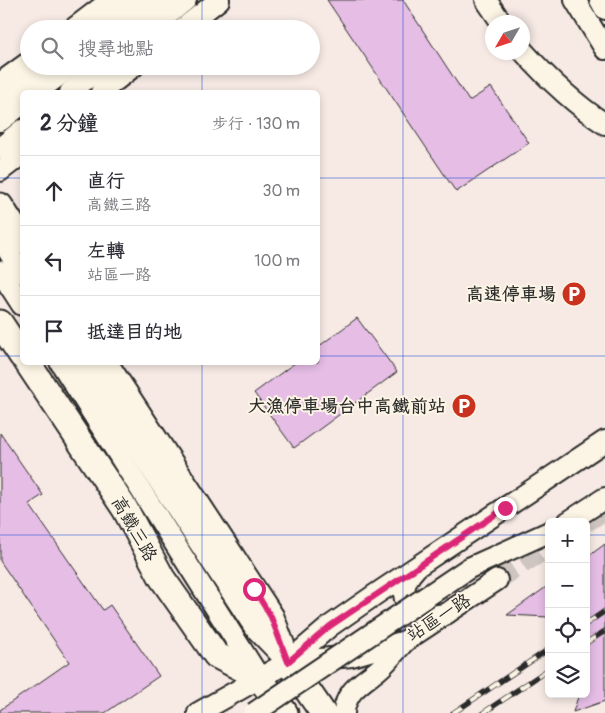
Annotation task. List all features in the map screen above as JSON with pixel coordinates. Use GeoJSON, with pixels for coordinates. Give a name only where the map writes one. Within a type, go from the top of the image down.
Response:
{"type":"FeatureCollection","features":[{"type":"Feature","properties":{"kind":"street"},"geometry":{"type":"LineString","coordinates":[[111,19],[136,0]]}},
{"type":"Feature","properties":{"kind":"street"},"geometry":{"type":"LineString","coordinates":[[111,19],[159,0]]}},
{"type":"Feature","properties":{"kind":"street"},"geometry":{"type":"LineString","coordinates":[[161,20],[186,0]]}},
{"type":"Feature","properties":{"kind":"street"},"geometry":{"type":"LineString","coordinates":[[193,20],[219,0]]}},
{"type":"Feature","properties":{"kind":"street"},"geometry":{"type":"LineString","coordinates":[[486,0],[496,15]]}},
{"type":"Feature","properties":{"kind":"street"},"geometry":{"type":"LineString","coordinates":[[575,0],[605,49]]}},
{"type":"Feature","properties":{"kind":"street"},"geometry":{"type":"LineString","coordinates":[[530,59],[543,73],[586,111],[605,124]]}},
{"type":"Feature","properties":{"kind":"street"},"geometry":{"type":"LineString","coordinates":[[0,83],[20,69]]}},
{"type":"Feature","properties":{"kind":"street"},"geometry":{"type":"LineString","coordinates":[[0,102],[36,75]]}},
{"type":"Feature","properties":{"kind":"street"},"geometry":{"type":"LineString","coordinates":[[40,90],[60,75]]}},
{"type":"Feature","properties":{"kind":"street"},"geometry":{"type":"LineString","coordinates":[[73,90],[92,75]]}},
{"type":"Feature","properties":{"kind":"street"},"geometry":{"type":"LineString","coordinates":[[104,90],[123,75]]}},
{"type":"Feature","properties":{"kind":"street"},"geometry":{"type":"LineString","coordinates":[[0,121],[20,106]]}},
{"type":"Feature","properties":{"kind":"street"},"geometry":{"type":"LineString","coordinates":[[0,148],[20,132]]}},
{"type":"Feature","properties":{"kind":"street"},"geometry":{"type":"LineString","coordinates":[[0,171],[20,156]]}},
{"type":"Feature","properties":{"kind":"street"},"geometry":{"type":"LineString","coordinates":[[0,206],[20,237]]}},
{"type":"Feature","properties":{"kind":"street"},"geometry":{"type":"LineString","coordinates":[[0,238],[20,270]]}},
{"type":"Feature","properties":{"kind":"street"},"geometry":{"type":"LineString","coordinates":[[0,271],[20,303]]}},
{"type":"Feature","properties":{"kind":"street"},"geometry":{"type":"LineString","coordinates":[[0,323],[20,353]]}},
{"type":"Feature","properties":{"kind":"street","name":"高鐵三路"},"geometry":{"type":"LineString","coordinates":[[29,365],[125,509],[162,578],[216,655],[259,677]]}},
{"type":"Feature","properties":{"kind":"street","name":"高鐵三路"},"geometry":{"type":"LineString","coordinates":[[62,365],[259,677],[285,713]]}},
{"type":"Feature","properties":{"kind":"street"},"geometry":{"type":"LineString","coordinates":[[83,365],[255,628],[288,662],[323,713]]}},
{"type":"Feature","properties":{"kind":"street"},"geometry":{"type":"LineString","coordinates":[[106,365],[271,617],[288,662]]}},
{"type":"Feature","properties":{"kind":"street","name":"站區一路"},"geometry":{"type":"LineString","coordinates":[[198,713],[288,662],[330,626],[605,441]]}},
{"type":"Feature","properties":{"kind":"street"},"geometry":{"type":"LineString","coordinates":[[574,518],[605,498]]}},
{"type":"Feature","properties":{"kind":"street"},"geometry":{"type":"LineString","coordinates":[[254,713],[469,568],[545,534]]}},
{"type":"Feature","properties":{"kind":"street"},"geometry":{"type":"LineString","coordinates":[[418,566],[408,577],[404,587],[408,607],[416,613],[426,616],[437,616],[451,612]]}},
{"type":"Feature","properties":{"kind":"street","name":"站區一路"},"geometry":{"type":"LineString","coordinates":[[288,662],[352,656],[405,641],[497,580]]}},
{"type":"Feature","properties":{"kind":"street"},"geometry":{"type":"LineString","coordinates":[[344,713],[347,697],[354,688],[381,668],[405,641]]}},
{"type":"Feature","properties":{"kind":"building"},"geometry":{"type":"Polygon","coordinates":[[[327,0],[403,0],[469,101],[491,87],[529,143],[456,192],[327,0]]]}},
{"type":"Feature","properties":{"kind":"building"},"geometry":{"type":"Polygon","coordinates":[[[357,318],[397,372],[294,448],[254,393],[292,365],[320,365],[320,346],[357,318]]]}},
{"type":"Feature","properties":{"kind":"building"},"geometry":{"type":"Polygon","coordinates":[[[0,433],[43,495],[29,504],[103,610],[110,605],[159,676],[105,713],[0,713],[0,710],[69,662],[0,561],[0,433]]]}},
{"type":"Feature","properties":{"kind":"building"},"geometry":{"type":"Polygon","coordinates":[[[605,544],[605,701],[573,712],[578,698],[590,698],[590,555],[605,544]]]}},
{"type":"Feature","properties":{"kind":"building"},"geometry":{"type":"Polygon","coordinates":[[[545,588],[545,617],[507,615],[545,588]]]}},
{"type":"Feature","properties":{"kind":"tunnel"},"geometry":{"type":"LineString","coordinates":[[590,519],[605,510]]}},
{"type":"Feature","properties":{"kind":"tunnel"},"geometry":{"type":"LineString","coordinates":[[497,580],[545,550]]}},
{"type":"Feature","properties":{"kind":"railway"},"geometry":{"type":"LineString","coordinates":[[590,621],[605,611]]}},
{"type":"Feature","properties":{"kind":"railway"},"geometry":{"type":"LineString","coordinates":[[590,640],[605,631]]}},
{"type":"Feature","properties":{"kind":"railway"},"geometry":{"type":"LineString","coordinates":[[453,713],[545,652]]}},
{"type":"Feature","properties":{"kind":"railway"},"geometry":{"type":"LineString","coordinates":[[483,713],[545,672]]}},
{"type":"Feature","properties":{"kind":"place","name":"高速停車場"},"geometry":{"type":"Point","coordinates":[574,294]}},
{"type":"Feature","properties":{"kind":"place","name":"大漁停車場台中高鐵前站"},"geometry":{"type":"Point","coordinates":[464,406]}},
{"type":"Feature","properties":{"kind":"route"},"geometry":{"type":"LineString","coordinates":[[254,589],[271,617],[288,662],[330,626],[505,508]]}}]}
